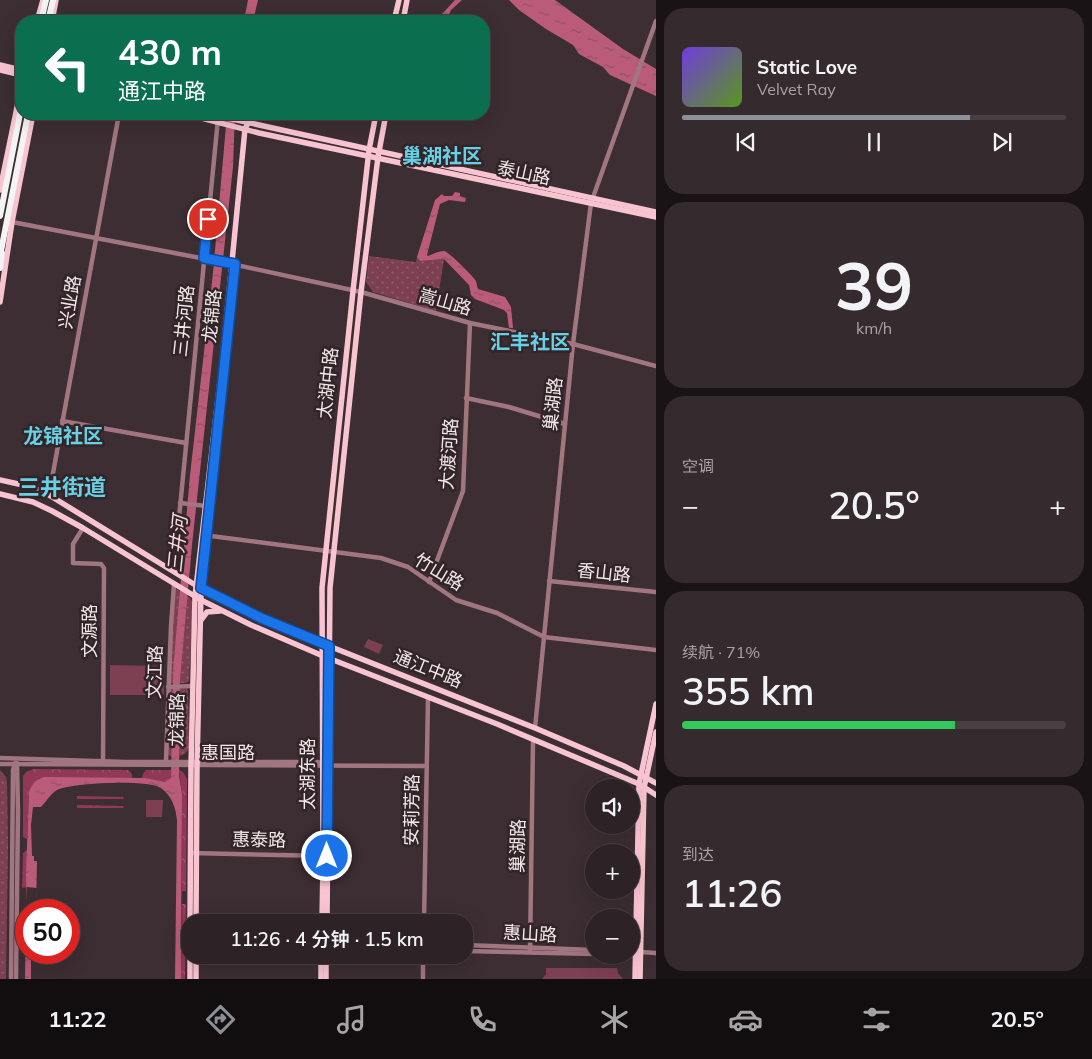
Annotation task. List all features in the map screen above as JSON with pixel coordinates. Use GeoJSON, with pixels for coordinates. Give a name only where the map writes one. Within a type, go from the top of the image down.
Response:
{"type":"FeatureCollection","features":[{"type":"Feature","properties":{"kind":"highway"},"geometry":{"type":"LineString","coordinates":[[42,15],[44,0]]}},
{"type":"Feature","properties":{"kind":"highway"},"geometry":{"type":"LineString","coordinates":[[51,15],[55,0]]}},
{"type":"Feature","properties":{"kind":"highway"},"geometry":{"type":"LineString","coordinates":[[0,216],[19,120]]}},
{"type":"Feature","properties":{"kind":"highway"},"geometry":{"type":"LineString","coordinates":[[0,268],[27,120]]}},
{"type":"Feature","properties":{"kind":"highway"},"geometry":{"type":"LineString","coordinates":[[0,256],[9,222]]}},
{"type":"Feature","properties":{"kind":"main road"},"geometry":{"type":"LineString","coordinates":[[39,15],[44,0]]}},
{"type":"Feature","properties":{"kind":"main road"},"geometry":{"type":"LineString","coordinates":[[395,15],[399,0]]}},
{"type":"Feature","properties":{"kind":"main road"},"geometry":{"type":"LineString","coordinates":[[404,15],[407,0]]}},
{"type":"Feature","properties":{"kind":"main road"},"geometry":{"type":"LineString","coordinates":[[0,65],[15,69]]}},
{"type":"Feature","properties":{"kind":"main road"},"geometry":{"type":"LineString","coordinates":[[0,70],[15,74]]}},
{"type":"Feature","properties":{"kind":"main road"},"geometry":{"type":"LineString","coordinates":[[0,190],[15,117]]}},
{"type":"Feature","properties":{"kind":"main road"},"geometry":{"type":"LineString","coordinates":[[0,302],[9,222],[32,120]]}},
{"type":"Feature","properties":{"kind":"main road","name":"泰山路"},"geometry":{"type":"LineString","coordinates":[[222,120],[243,127],[592,201],[656,217]]}},
{"type":"Feature","properties":{"kind":"main road","name":"太湖中路"},"geometry":{"type":"LineString","coordinates":[[325,657],[321,643],[322,588],[353,291],[369,153],[375,120]]}},
{"type":"Feature","properties":{"kind":"main road"},"geometry":{"type":"LineString","coordinates":[[378,155],[385,120]]}},
{"type":"Feature","properties":{"kind":"main road","name":"泰山路"},"geometry":{"type":"LineString","coordinates":[[248,123],[369,153]]}},
{"type":"Feature","properties":{"kind":"main road","name":"龙锦路"},"geometry":{"type":"LineString","coordinates":[[190,914],[193,853],[195,597],[199,587],[232,264],[243,127],[248,123]]}},
{"type":"Feature","properties":{"kind":"main road","name":"太湖中路"},"geometry":{"type":"LineString","coordinates":[[329,646],[333,552],[360,292],[378,155]]}},
{"type":"Feature","properties":{"kind":"main road","name":"泰山路"},"geometry":{"type":"LineString","coordinates":[[592,201],[656,212]]}},
{"type":"Feature","properties":{"kind":"main road","name":"龙锦路"},"geometry":{"type":"LineString","coordinates":[[204,536],[232,264]]}},
{"type":"Feature","properties":{"kind":"main road"},"geometry":{"type":"LineString","coordinates":[[0,479],[32,487],[49,495]]}},
{"type":"Feature","properties":{"kind":"main road"},"geometry":{"type":"LineString","coordinates":[[0,494],[33,502],[83,528],[176,585]]}},
{"type":"Feature","properties":{"kind":"main road","name":"通江中路"},"geometry":{"type":"LineString","coordinates":[[49,495],[199,587],[269,622],[535,728],[656,782]]}},
{"type":"Feature","properties":{"kind":"main road","name":"通江中路"},"geometry":{"type":"LineString","coordinates":[[176,585],[219,609],[325,657],[642,786],[656,795]]}},
{"type":"Feature","properties":{"kind":"main road","name":"龙锦路"},"geometry":{"type":"LineString","coordinates":[[194,764],[201,622],[195,597]]}},
{"type":"Feature","properties":{"kind":"main road"},"geometry":{"type":"LineString","coordinates":[[201,622],[202,617],[207,612],[219,609]]}},
{"type":"Feature","properties":{"kind":"main road","name":"太湖东路"},"geometry":{"type":"LineString","coordinates":[[327,914],[324,765],[325,657],[329,646]]}},
{"type":"Feature","properties":{"kind":"main road"},"geometry":{"type":"LineString","coordinates":[[637,909],[642,786],[656,704]]}},
{"type":"Feature","properties":{"kind":"main road"},"geometry":{"type":"LineString","coordinates":[[644,776],[656,732]]}},
{"type":"Feature","properties":{"kind":"main road","name":"龙锦路"},"geometry":{"type":"LineString","coordinates":[[193,853],[196,914]]}},
{"type":"Feature","properties":{"kind":"main road","name":"太湖东路"},"geometry":{"type":"LineString","coordinates":[[322,914],[325,855]]}},
{"type":"Feature","properties":{"kind":"main road"},"geometry":{"type":"LineString","coordinates":[[190,964],[190,979]]}},
{"type":"Feature","properties":{"kind":"main road"},"geometry":{"type":"LineString","coordinates":[[196,964],[196,979]]}},
{"type":"Feature","properties":{"kind":"main road"},"geometry":{"type":"LineString","coordinates":[[321,964],[321,979]]}},
{"type":"Feature","properties":{"kind":"main road"},"geometry":{"type":"LineString","coordinates":[[326,964],[326,979]]}},
{"type":"Feature","properties":{"kind":"main road"},"geometry":{"type":"LineString","coordinates":[[635,964],[635,979]]}},
{"type":"Feature","properties":{"kind":"main road"},"geometry":{"type":"LineString","coordinates":[[637,964],[640,979]]}},
{"type":"Feature","properties":{"kind":"street","name":"巢湖路"},"geometry":{"type":"LineString","coordinates":[[535,728],[573,344],[592,201],[656,21]]}},
{"type":"Feature","properties":{"kind":"street","name":"兴业路"},"geometry":{"type":"LineString","coordinates":[[49,495],[118,120]]}},
{"type":"Feature","properties":{"kind":"street","name":"三井河路"},"geometry":{"type":"LineString","coordinates":[[178,528],[183,503],[186,443],[218,120]]}},
{"type":"Feature","properties":{"kind":"street"},"geometry":{"type":"LineString","coordinates":[[9,222],[204,258]]}},
{"type":"Feature","properties":{"kind":"street","name":"嵩山路"},"geometry":{"type":"LineString","coordinates":[[204,258],[360,292],[470,324],[573,344],[656,366]]}},
{"type":"Feature","properties":{"kind":"street","name":"大渡河路"},"geometry":{"type":"LineString","coordinates":[[428,582],[462,491],[470,324]]}},
{"type":"Feature","properties":{"kind":"street"},"geometry":{"type":"LineString","coordinates":[[466,398],[509,407],[565,424]]}},
{"type":"Feature","properties":{"kind":"street"},"geometry":{"type":"LineString","coordinates":[[62,421],[186,443]]}},
{"type":"Feature","properties":{"kind":"street"},"geometry":{"type":"LineString","coordinates":[[183,503],[206,506]]}},
{"type":"Feature","properties":{"kind":"street","name":"文源路"},"geometry":{"type":"LineString","coordinates":[[83,528],[73,544],[73,563],[100,564],[104,568],[103,763]]}},
{"type":"Feature","properties":{"kind":"street","name":"竹山路"},"geometry":{"type":"LineString","coordinates":[[204,536],[381,558],[408,567],[456,600],[497,613],[544,637],[656,650]]}},
{"type":"Feature","properties":{"kind":"street","name":"香山路"},"geometry":{"type":"LineString","coordinates":[[549,580],[656,592]]}},
{"type":"Feature","properties":{"kind":"street","name":"文江路"},"geometry":{"type":"LineString","coordinates":[[169,763],[170,687],[176,585]]}},
{"type":"Feature","properties":{"kind":"street"},"geometry":{"type":"LineString","coordinates":[[170,687],[193,686]]}},
{"type":"Feature","properties":{"kind":"street","name":"安莉芳路"},"geometry":{"type":"LineString","coordinates":[[424,914],[428,698]]}},
{"type":"Feature","properties":{"kind":"street","name":"巢湖路"},"geometry":{"type":"LineString","coordinates":[[530,950],[533,741]]}},
{"type":"Feature","properties":{"kind":"street"},"geometry":{"type":"LineString","coordinates":[[0,758],[16,763]]}},
{"type":"Feature","properties":{"kind":"street"},"geometry":{"type":"LineString","coordinates":[[11,979],[12,770],[16,763]]}},
{"type":"Feature","properties":{"kind":"street"},"geometry":{"type":"LineString","coordinates":[[16,763],[16,979]]}},
{"type":"Feature","properties":{"kind":"street","name":"惠国路"},"geometry":{"type":"LineString","coordinates":[[0,764],[181,763],[426,766]]}},
{"type":"Feature","properties":{"kind":"street","name":"惠泰路"},"geometry":{"type":"LineString","coordinates":[[193,853],[325,855]]}},
{"type":"Feature","properties":{"kind":"street","name":"惠山路"},"geometry":{"type":"LineString","coordinates":[[473,946],[585,953]]}},
{"type":"Feature","properties":{"kind":"street","name":"惠山路"},"geometry":{"type":"LineString","coordinates":[[473,950],[585,950]]}},
{"type":"Feature","properties":{"kind":"street"},"geometry":{"type":"LineString","coordinates":[[640,952],[656,952]]}},
{"type":"Feature","properties":{"kind":"street"},"geometry":{"type":"LineString","coordinates":[[423,964],[423,979]]}},
{"type":"Feature","properties":{"kind":"shaded area"},"geometry":{"type":"Polygon","coordinates":[[[369,256],[416,262],[417,257],[420,261],[444,259],[436,311],[373,292],[366,282],[369,256]]]}},
{"type":"Feature","properties":{"kind":"shaded area"},"geometry":{"type":"Polygon","coordinates":[[[177,589],[191,599],[193,604],[189,681],[187,683],[171,683],[170,681],[175,590],[177,589]]]}},
{"type":"Feature","properties":{"kind":"shaded area"},"geometry":{"type":"Polygon","coordinates":[[[368,639],[383,645],[379,654],[364,647],[368,639]]]}},
{"type":"Feature","properties":{"kind":"shaded area"},"geometry":{"type":"Polygon","coordinates":[[[110,665],[164,666],[164,695],[110,695],[110,665]]]}},
{"type":"Feature","properties":{"kind":"shaded area"},"geometry":{"type":"Polygon","coordinates":[[[172,689],[187,689],[188,691],[189,747],[186,753],[179,756],[168,755],[170,691],[172,689]]]}},
{"type":"Feature","properties":{"kind":"shaded area"},"geometry":{"type":"Polygon","coordinates":[[[0,770],[6,777],[7,782],[6,979],[0,979],[0,770]]]}},
{"type":"Feature","properties":{"kind":"shaded area"},"geometry":{"type":"Polygon","coordinates":[[[146,800],[163,800],[162,817],[146,817],[146,800]]]}},
{"type":"Feature","properties":{"kind":"shaded area"},"geometry":{"type":"Polygon","coordinates":[[[546,968],[617,968],[618,973],[623,979],[542,979],[546,974],[546,968]]]}},
{"type":"Feature","properties":{"kind":"green space"},"geometry":{"type":"Polygon","coordinates":[[[34,769],[128,770],[132,774],[132,778],[39,778],[29,792],[27,839],[23,837],[23,776],[26,772],[34,769]]]}},
{"type":"Feature","properties":{"kind":"green space"},"geometry":{"type":"Polygon","coordinates":[[[146,770],[171,770],[171,778],[165,782],[142,778],[146,770]]]}},
{"type":"Feature","properties":{"kind":"green space"},"geometry":{"type":"Polygon","coordinates":[[[179,770],[183,772],[187,779],[186,891],[182,891],[182,794],[179,770]]]}},
{"type":"Feature","properties":{"kind":"green space"},"geometry":{"type":"Polygon","coordinates":[[[77,796],[123,797],[124,799],[77,799],[77,796]]]}},
{"type":"Feature","properties":{"kind":"green space"},"geometry":{"type":"Polygon","coordinates":[[[77,805],[123,806],[124,808],[77,808],[77,805]]]}},
{"type":"Feature","properties":{"kind":"green space"},"geometry":{"type":"Polygon","coordinates":[[[27,850],[27,887],[22,888],[23,853],[27,850]]]}},
{"type":"Feature","properties":{"kind":"green space"},"geometry":{"type":"Polygon","coordinates":[[[182,904],[186,904],[186,914],[182,914],[182,904]]]}},
{"type":"Feature","properties":{"kind":"green space"},"geometry":{"type":"Polygon","coordinates":[[[181,964],[185,964],[185,979],[181,979],[181,964]]]}},
{"type":"Feature","properties":{"kind":"water"},"geometry":{"type":"Polygon","coordinates":[[[248,0],[258,0],[254,15],[245,15],[248,0]]]}},
{"type":"Feature","properties":{"kind":"water"},"geometry":{"type":"Polygon","coordinates":[[[455,0],[462,0],[451,10],[449,15],[441,15],[455,0]]]}},
{"type":"Feature","properties":{"kind":"water"},"geometry":{"type":"Polygon","coordinates":[[[509,0],[555,0],[623,49],[656,69],[656,96],[610,75],[603,67],[579,54],[573,45],[546,29],[519,10],[509,0]]]}},
{"type":"Feature","properties":{"kind":"water"},"geometry":{"type":"Polygon","coordinates":[[[226,120],[235,120],[233,167],[192,545],[180,679],[179,775],[182,794],[181,979],[175,979],[177,821],[176,811],[171,799],[161,788],[153,785],[126,783],[77,785],[57,790],[41,807],[33,807],[31,825],[32,856],[34,856],[34,861],[37,861],[36,899],[27,899],[26,874],[29,792],[39,779],[44,777],[145,778],[165,782],[171,778],[173,671],[190,475],[213,273],[226,120]]]}},
{"type":"Feature","properties":{"kind":"water"},"geometry":{"type":"Polygon","coordinates":[[[455,192],[460,193],[460,196],[466,198],[465,202],[449,200],[440,204],[427,255],[442,251],[446,252],[461,264],[476,281],[478,289],[505,297],[511,307],[513,328],[509,328],[507,313],[504,310],[475,299],[471,295],[469,285],[444,259],[420,261],[417,257],[435,200],[442,194],[444,196],[452,196],[455,192]]]}},
{"type":"Feature","properties":{"kind":"water"},"geometry":{"type":"Polygon","coordinates":[[[25,964],[31,964],[31,979],[25,979],[25,964]]]}},
{"type":"Feature","properties":{"kind":"pier"},"geometry":{"type":"Polygon","coordinates":[[[27,887],[37,888],[36,899],[26,899],[27,887]]]}},
{"type":"Feature","properties":{"kind":"district","name":"巢湖社区"},"geometry":{"type":"Point","coordinates":[442,156]}},
{"type":"Feature","properties":{"kind":"district","name":"汇丰社区"},"geometry":{"type":"Point","coordinates":[530,342]}},
{"type":"Feature","properties":{"kind":"district","name":"龙锦社区"},"geometry":{"type":"Point","coordinates":[63,436]}},
{"type":"Feature","properties":{"kind":"district","name":"三井街道"},"geometry":{"type":"Point","coordinates":[62,487]}},
{"type":"Feature","properties":{"kind":"route"},"geometry":{"type":"LineString","coordinates":[[208,219],[204,258],[235,264],[201,588],[238,608],[329,646],[327,856]]}},
{"type":"Feature","properties":{"kind":"water label","name":"三井河"},"geometry":{"type":"Point","coordinates":[177,544]}}]}
